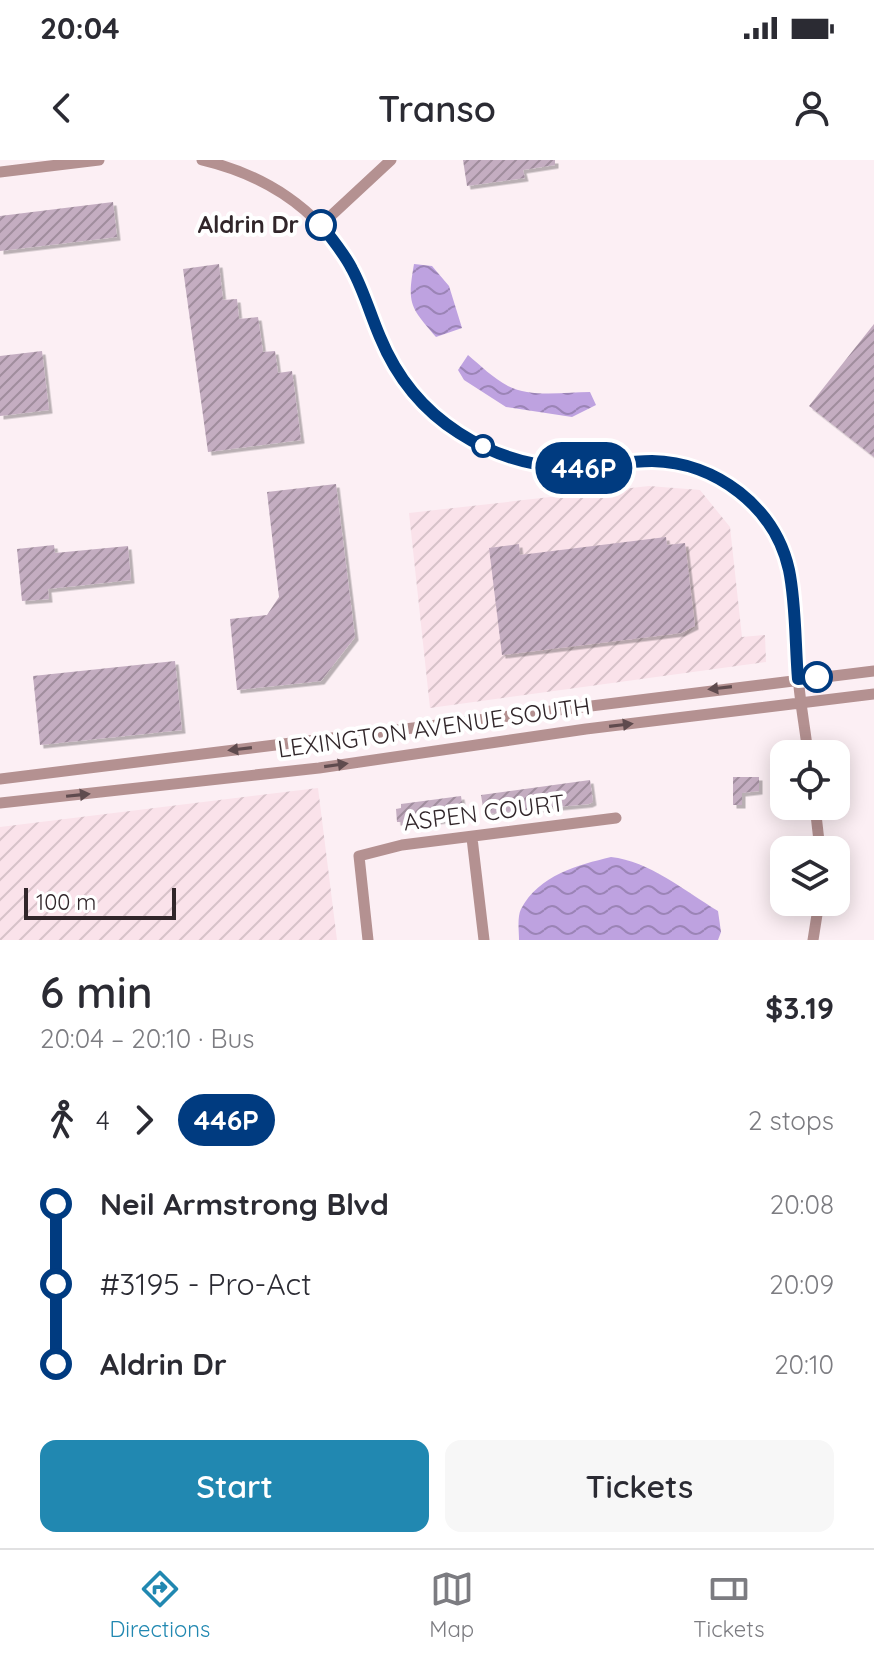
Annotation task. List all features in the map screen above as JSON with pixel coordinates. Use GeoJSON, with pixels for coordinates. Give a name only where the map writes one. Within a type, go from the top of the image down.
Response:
{"type":"FeatureCollection","features":[{"type":"Feature","properties":{"kind":"street"},"geometry":{"type":"LineString","coordinates":[[0,172],[99,160]]}},
{"type":"Feature","properties":{"kind":"street"},"geometry":{"type":"LineString","coordinates":[[202,160],[224,165],[266,183],[286,195],[321,225],[351,267],[394,366],[416,396],[458,432],[507,457],[544,465],[581,468],[650,461],[691,467],[716,477],[750,501],[775,534],[789,572],[806,740]]}},
{"type":"Feature","properties":{"kind":"street"},"geometry":{"type":"LineString","coordinates":[[321,225],[391,160]]}},
{"type":"Feature","properties":{"kind":"street","name":"LEXINGTON AVENUE SOUTH"},"geometry":{"type":"LineString","coordinates":[[0,779],[874,671]]}},
{"type":"Feature","properties":{"kind":"street","name":"LEXINGTON AVENUE SOUTH"},"geometry":{"type":"LineString","coordinates":[[0,803],[319,768],[874,694]]}},
{"type":"Feature","properties":{"kind":"street","name":"ASPEN COURT"},"geometry":{"type":"LineString","coordinates":[[368,940],[359,856],[402,845],[616,818]]}},
{"type":"Feature","properties":{"kind":"street"},"geometry":{"type":"LineString","coordinates":[[472,838],[484,940]]}},
{"type":"Feature","properties":{"kind":"street"},"geometry":{"type":"LineString","coordinates":[[813,940],[817,916]]}},
{"type":"Feature","properties":{"kind":"shaded area"},"geometry":{"type":"Polygon","coordinates":[[[649,486],[700,490],[730,527],[742,637],[765,635],[766,662],[430,708],[409,513],[649,486]]]}},
{"type":"Feature","properties":{"kind":"shaded area"},"geometry":{"type":"Polygon","coordinates":[[[318,788],[337,940],[0,940],[0,827],[318,788]]]}},
{"type":"Feature","properties":{"kind":"water"},"geometry":{"type":"Polygon","coordinates":[[[414,264],[432,266],[449,286],[462,328],[436,337],[421,319],[411,297],[414,264]]]}},
{"type":"Feature","properties":{"kind":"water"},"geometry":{"type":"Polygon","coordinates":[[[468,355],[497,379],[517,390],[537,393],[590,392],[596,405],[572,417],[506,407],[464,380],[458,370],[468,355]]]}},
{"type":"Feature","properties":{"kind":"water"},"geometry":{"type":"Polygon","coordinates":[[[611,857],[653,871],[718,911],[721,932],[718,940],[519,940],[521,909],[538,888],[560,873],[611,857]]]}},
{"type":"Feature","properties":{"kind":"building"},"geometry":{"type":"Polygon","coordinates":[[[463,160],[555,160],[555,165],[523,170],[525,178],[467,186],[463,160]]]}},
{"type":"Feature","properties":{"kind":"building"},"geometry":{"type":"Polygon","coordinates":[[[113,202],[117,237],[0,251],[0,216],[113,202]]]}},
{"type":"Feature","properties":{"kind":"building"},"geometry":{"type":"Polygon","coordinates":[[[219,264],[223,300],[237,299],[239,319],[258,317],[263,352],[275,351],[278,373],[292,371],[301,440],[208,452],[183,269],[219,264]]]}},
{"type":"Feature","properties":{"kind":"building"},"geometry":{"type":"Polygon","coordinates":[[[874,324],[874,457],[809,406],[874,324]]]}},
{"type":"Feature","properties":{"kind":"building"},"geometry":{"type":"Polygon","coordinates":[[[42,351],[49,410],[0,416],[0,356],[42,351]]]}},
{"type":"Feature","properties":{"kind":"building"},"geometry":{"type":"Polygon","coordinates":[[[336,484],[355,637],[321,681],[237,690],[230,619],[267,615],[279,597],[267,492],[336,484]]]}},
{"type":"Feature","properties":{"kind":"building"},"geometry":{"type":"Polygon","coordinates":[[[666,537],[667,545],[685,543],[695,626],[681,633],[502,655],[489,548],[519,544],[520,555],[666,537]]]}},
{"type":"Feature","properties":{"kind":"building"},"geometry":{"type":"Polygon","coordinates":[[[54,545],[55,553],[128,546],[131,580],[48,589],[49,599],[22,601],[17,549],[54,545]]]}},
{"type":"Feature","properties":{"kind":"building"},"geometry":{"type":"Polygon","coordinates":[[[175,661],[182,730],[40,745],[33,676],[175,661]]]}},
{"type":"Feature","properties":{"kind":"building"},"geometry":{"type":"Polygon","coordinates":[[[733,777],[759,777],[759,791],[742,793],[742,805],[733,805],[733,777]]]}},
{"type":"Feature","properties":{"kind":"building"},"geometry":{"type":"Polygon","coordinates":[[[590,780],[593,802],[589,804],[484,814],[481,795],[590,780]]]}},
{"type":"Feature","properties":{"kind":"building"},"geometry":{"type":"Polygon","coordinates":[[[461,796],[464,816],[460,818],[401,825],[397,822],[396,809],[401,808],[401,804],[461,796]]]}},
{"type":"Feature","properties":{"kind":"bus line","name":"446P"},"geometry":{"type":"LineString","coordinates":[[321,225],[337,245],[363,290],[394,366],[416,396],[458,432],[507,457],[544,465],[581,468],[650,461],[676,463],[716,477],[750,501],[775,534],[789,572],[798,679],[817,677]]}},
{"type":"Feature","properties":{"kind":"place","name":"Aldrin Dr"},"geometry":{"type":"Point","coordinates":[321,225]}}]}
